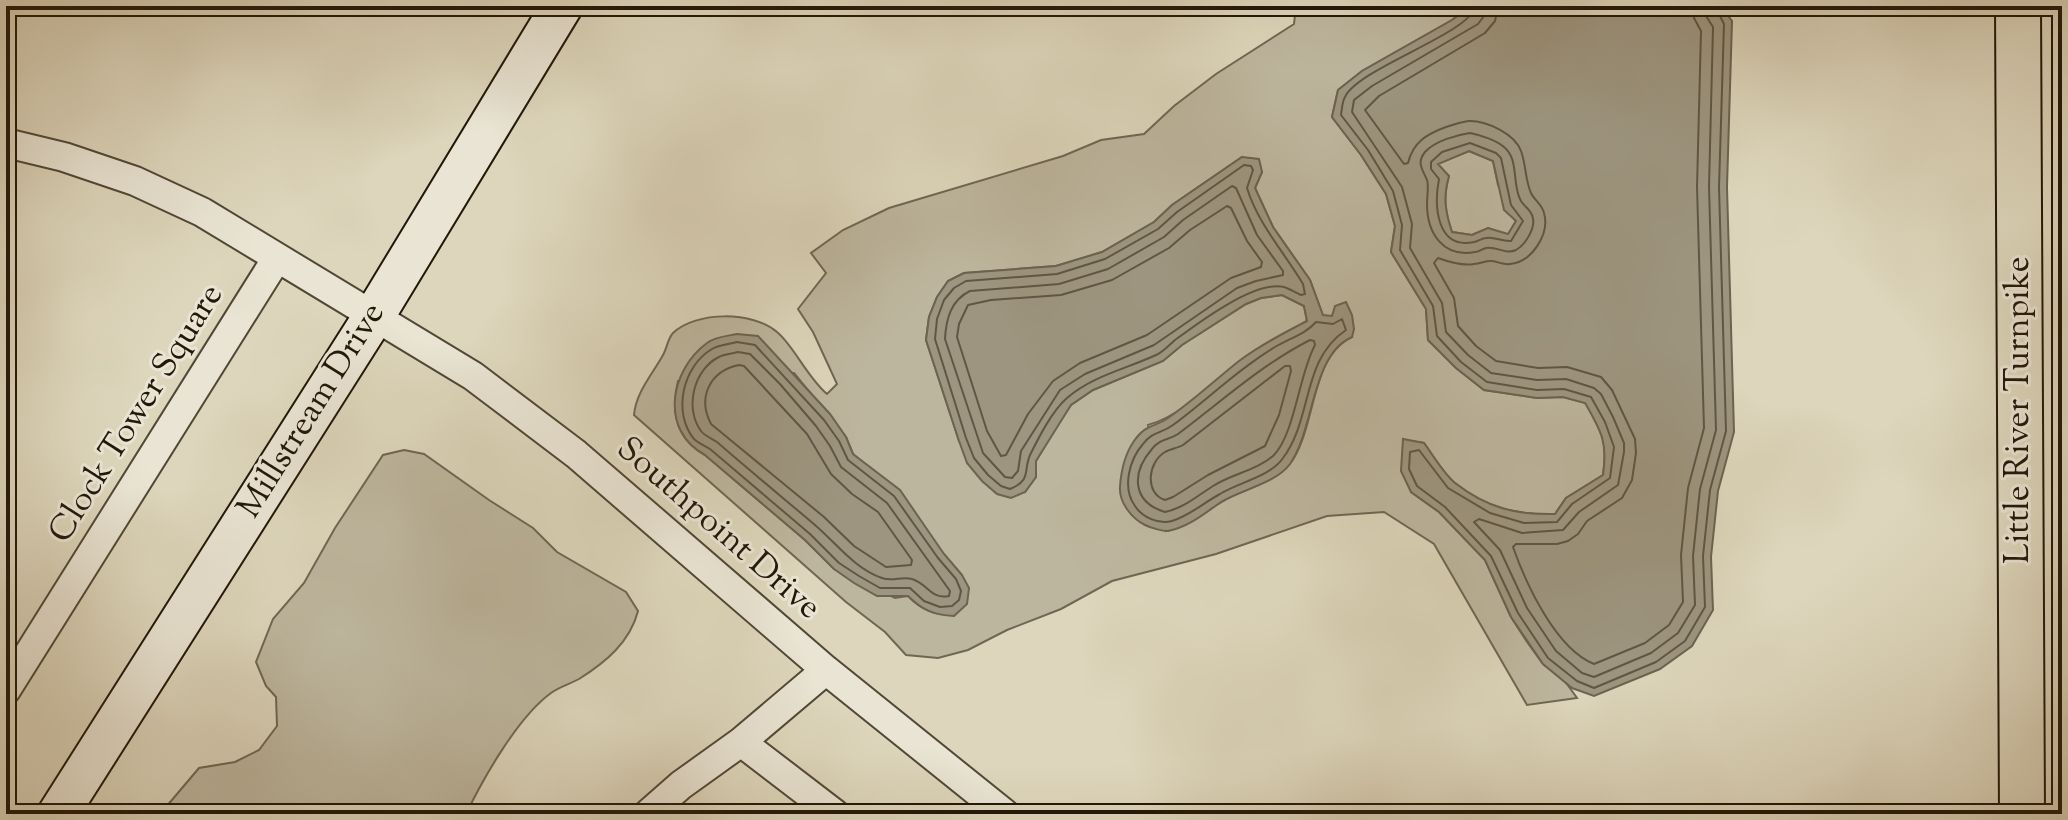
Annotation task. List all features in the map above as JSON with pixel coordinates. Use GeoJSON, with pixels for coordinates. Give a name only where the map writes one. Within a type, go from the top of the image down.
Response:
{"type":"FeatureCollection","features":[{"type":"Feature","properties":{"kind":"highway","name":"Little River Turnpike"},"geometry":{"type":"LineString","coordinates":[[2018,6],[2022,814]]}},
{"type":"Feature","properties":{"kind":"street","name":"Millstream Drive"},"geometry":{"type":"LineString","coordinates":[[58,814],[374,316],[562,6]]}},
{"type":"Feature","properties":{"kind":"street","name":"Southpoint Drive"},"geometry":{"type":"LineString","coordinates":[[6,143],[64,157],[135,181],[202,212],[473,376],[576,454],[826,670],[1005,814]]}},
{"type":"Feature","properties":{"kind":"street","name":"Clock Tower Square"},"geometry":{"type":"LineString","coordinates":[[6,690],[277,258]]}},
{"type":"Feature","properties":{"kind":"street"},"geometry":{"type":"LineString","coordinates":[[648,814],[681,785],[741,742],[826,670]]}},
{"type":"Feature","properties":{"kind":"street"},"geometry":{"type":"LineString","coordinates":[[741,742],[835,814]]}},
{"type":"Feature","properties":{"kind":"shaded area"},"geometry":{"type":"Polygon","coordinates":[[[1296,6],[1472,6],[1362,71],[1338,90],[1332,117],[1386,194],[1395,226],[1391,252],[1426,309],[1428,340],[1484,390],[1537,398],[1563,397],[1586,403],[1600,430],[1605,453],[1603,475],[1566,498],[1555,514],[1515,511],[1479,499],[1451,479],[1424,443],[1403,440],[1411,492],[1439,512],[1485,560],[1511,617],[1527,642],[1543,664],[1564,680],[1577,698],[1527,705],[1434,544],[1384,512],[1327,516],[1216,554],[1112,581],[1061,609],[1007,630],[968,650],[938,658],[906,655],[885,632],[846,602],[634,415],[641,391],[671,335],[683,326],[710,317],[740,317],[767,325],[783,338],[827,394],[837,384],[813,332],[798,309],[826,273],[811,253],[843,230],[889,208],[1063,156],[1101,140],[1144,134],[1216,74],[1294,24],[1296,6]],[[1242,157],[1172,205],[1154,222],[1102,252],[1056,266],[964,273],[948,281],[929,317],[926,340],[959,441],[1025,492],[1036,477],[1036,461],[1071,405],[1093,390],[1163,361],[1182,345],[1246,304],[1282,295],[1304,306],[1307,321],[1249,354],[1174,414],[1148,425],[1166,531],[1267,481],[1289,465],[1305,433],[1328,360],[1338,347],[1352,337],[1333,316],[1323,316],[1310,280],[1273,227],[1255,188],[1262,172],[1242,157]],[[794,373],[678,381],[675,403],[682,432],[695,448],[805,540],[834,569],[895,598],[908,596],[929,611],[954,615],[962,575],[871,470],[853,454],[846,437],[794,373]]]}},
{"type":"Feature","properties":{"kind":"shaded area"},"geometry":{"type":"Polygon","coordinates":[[[1469,151],[1493,161],[1498,185],[1516,221],[1508,235],[1488,228],[1472,235],[1452,232],[1446,204],[1449,176],[1437,164],[1469,151]]]}},
{"type":"Feature","properties":{"kind":"shaded area"},"geometry":{"type":"Polygon","coordinates":[[[404,450],[424,454],[533,528],[557,552],[626,592],[638,611],[623,642],[598,666],[551,693],[526,717],[492,766],[466,814],[160,814],[199,768],[235,762],[259,750],[277,726],[276,697],[266,686],[256,662],[273,619],[304,583],[335,528],[383,455],[404,450]]]}},
{"type":"Feature","properties":{"kind":"water"},"geometry":{"type":"Polygon","coordinates":[[[1472,6],[1721,6],[1732,21],[1727,187],[1734,432],[1718,491],[1711,557],[1713,610],[1692,646],[1660,669],[1594,696],[1572,688],[1543,664],[1511,617],[1485,560],[1439,512],[1411,492],[1401,471],[1403,439],[1424,443],[1451,479],[1479,499],[1515,511],[1555,514],[1566,498],[1603,475],[1605,454],[1602,437],[1585,403],[1563,397],[1537,398],[1484,390],[1428,340],[1426,309],[1391,252],[1395,226],[1386,194],[1332,117],[1338,90],[1362,71],[1472,6]],[[1469,151],[1438,164],[1449,176],[1446,204],[1452,232],[1472,235],[1488,228],[1508,234],[1516,221],[1504,210],[1493,161],[1469,151]]]}},
{"type":"Feature","properties":{"kind":"water"},"geometry":{"type":"Polygon","coordinates":[[[1242,157],[1259,159],[1262,172],[1255,188],[1273,227],[1310,280],[1323,315],[1332,316],[1335,306],[1346,302],[1352,315],[1352,337],[1339,346],[1329,359],[1290,464],[1276,477],[1229,497],[1190,523],[1168,531],[1147,526],[1135,518],[1120,493],[1126,457],[1143,431],[1177,411],[1247,355],[1307,321],[1304,306],[1282,295],[1246,304],[1182,345],[1163,361],[1093,390],[1071,405],[1036,461],[1036,477],[1025,492],[1011,498],[997,494],[967,463],[926,340],[929,317],[948,281],[964,273],[1056,266],[1102,252],[1154,222],[1172,205],[1242,157]]]}},
{"type":"Feature","properties":{"kind":"water"},"geometry":{"type":"Polygon","coordinates":[[[737,334],[758,336],[830,414],[846,437],[853,454],[900,490],[969,588],[967,604],[954,616],[929,611],[908,596],[877,596],[854,583],[691,444],[681,431],[676,416],[675,400],[684,369],[707,343],[737,334]]]}}]}
